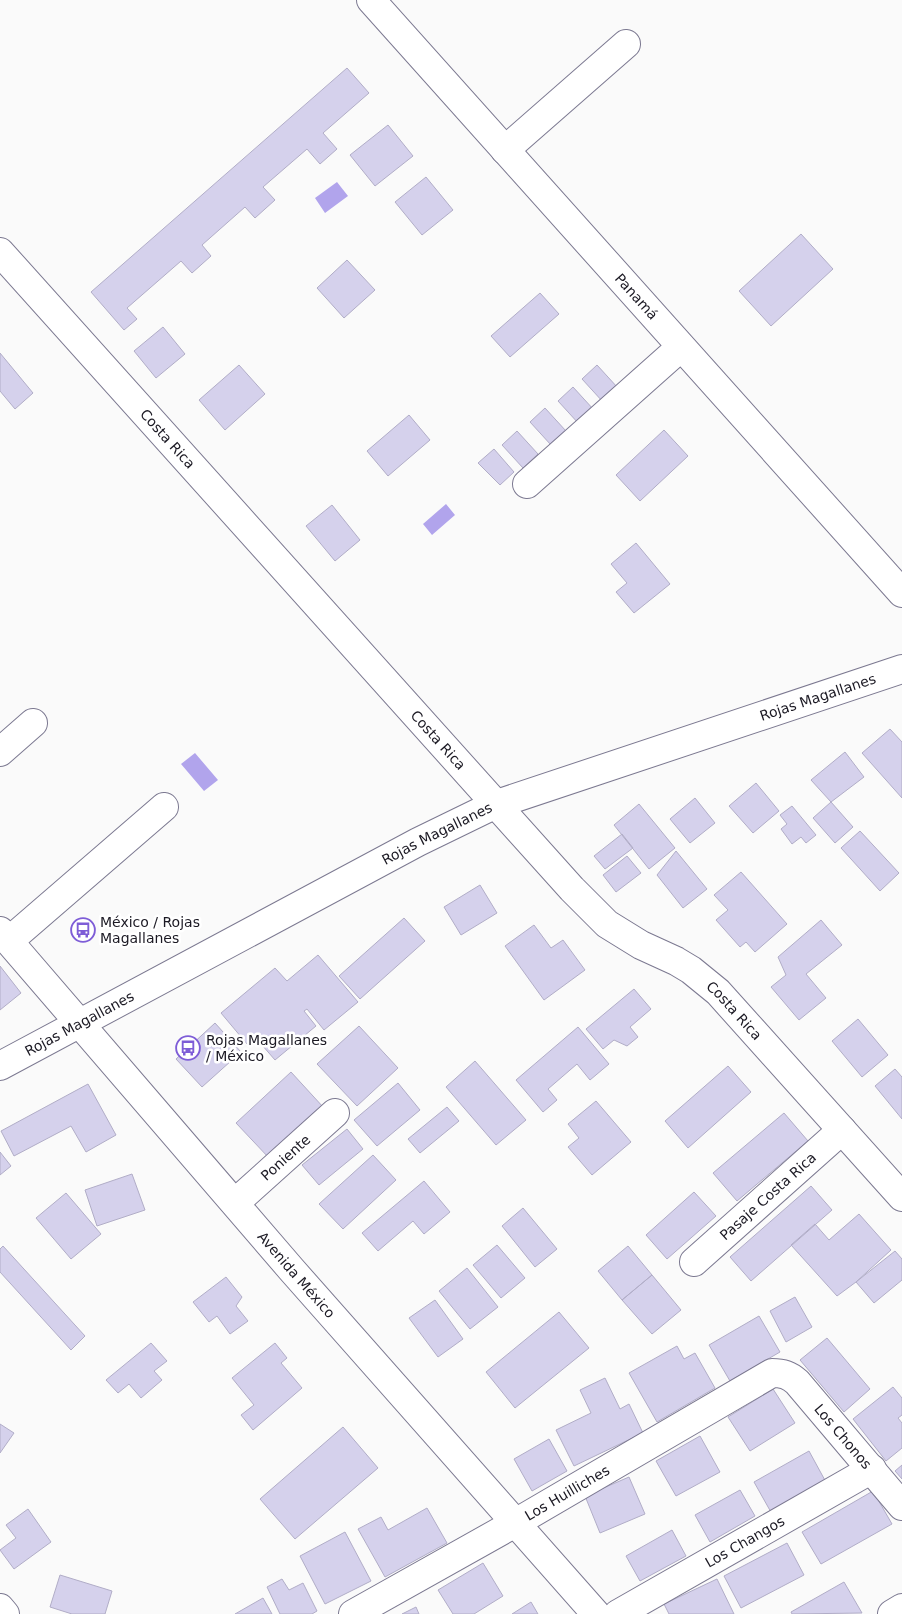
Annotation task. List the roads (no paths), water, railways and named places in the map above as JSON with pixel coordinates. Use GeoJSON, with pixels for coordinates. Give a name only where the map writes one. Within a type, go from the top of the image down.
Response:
{"type":"FeatureCollection","features":[{"type":"Feature","properties":{"kind":"street","name":"Panamá"},"geometry":{"type":"LineString","coordinates":[[370,0],[902,594]]}},
{"type":"Feature","properties":{"kind":"street"},"geometry":{"type":"LineString","coordinates":[[505,150],[626,44]]}},
{"type":"Feature","properties":{"kind":"street","name":"Costa Rica"},"geometry":{"type":"LineString","coordinates":[[0,252],[494,805],[572,889],[607,924],[641,945],[691,970],[718,992],[902,1197]]}},
{"type":"Feature","properties":{"kind":"street"},"geometry":{"type":"LineString","coordinates":[[527,484],[681,347]]}},
{"type":"Feature","properties":{"kind":"street","name":"Rojas Magallanes"},"geometry":{"type":"LineString","coordinates":[[0,1066],[418,842],[494,805],[902,668]]}},
{"type":"Feature","properties":{"kind":"street"},"geometry":{"type":"LineString","coordinates":[[0,752],[33,723]]}},
{"type":"Feature","properties":{"kind":"street"},"geometry":{"type":"LineString","coordinates":[[4,936],[164,807]]}},
{"type":"Feature","properties":{"kind":"street","name":"Avenida México"},"geometry":{"type":"LineString","coordinates":[[4,936],[235,1204],[517,1522],[596,1614]]}},
{"type":"Feature","properties":{"kind":"street","name":"Poniente"},"geometry":{"type":"LineString","coordinates":[[235,1204],[335,1113]]}},
{"type":"Feature","properties":{"kind":"street","name":"Pasaje Costa Rica"},"geometry":{"type":"LineString","coordinates":[[694,1262],[842,1130]]}},
{"type":"Feature","properties":{"kind":"street","name":"Los Huilliches"},"geometry":{"type":"LineString","coordinates":[[353,1614],[517,1522],[764,1377],[772,1373],[781,1373]]}},
{"type":"Feature","properties":{"kind":"street","name":"Los Chonos"},"geometry":{"type":"LineString","coordinates":[[781,1373],[790,1376],[797,1382],[902,1506]]}},
{"type":"Feature","properties":{"kind":"street","name":"Los Changos"},"geometry":{"type":"LineString","coordinates":[[618,1614],[872,1469]]}},
{"type":"Feature","properties":{"kind":"street"},"geometry":{"type":"LineString","coordinates":[[0,1608],[5,1614]]}},
{"type":"Feature","properties":{"kind":"street"},"geometry":{"type":"LineString","coordinates":[[892,1614],[902,1608]]}},
{"type":"Feature","properties":{"kind":"place","name":"México / Rojas Magallanes"},"geometry":{"type":"Point","coordinates":[83,930]}},
{"type":"Feature","properties":{"kind":"place","name":"Rojas Magallanes / México"},"geometry":{"type":"Point","coordinates":[188,1048]}}]}
